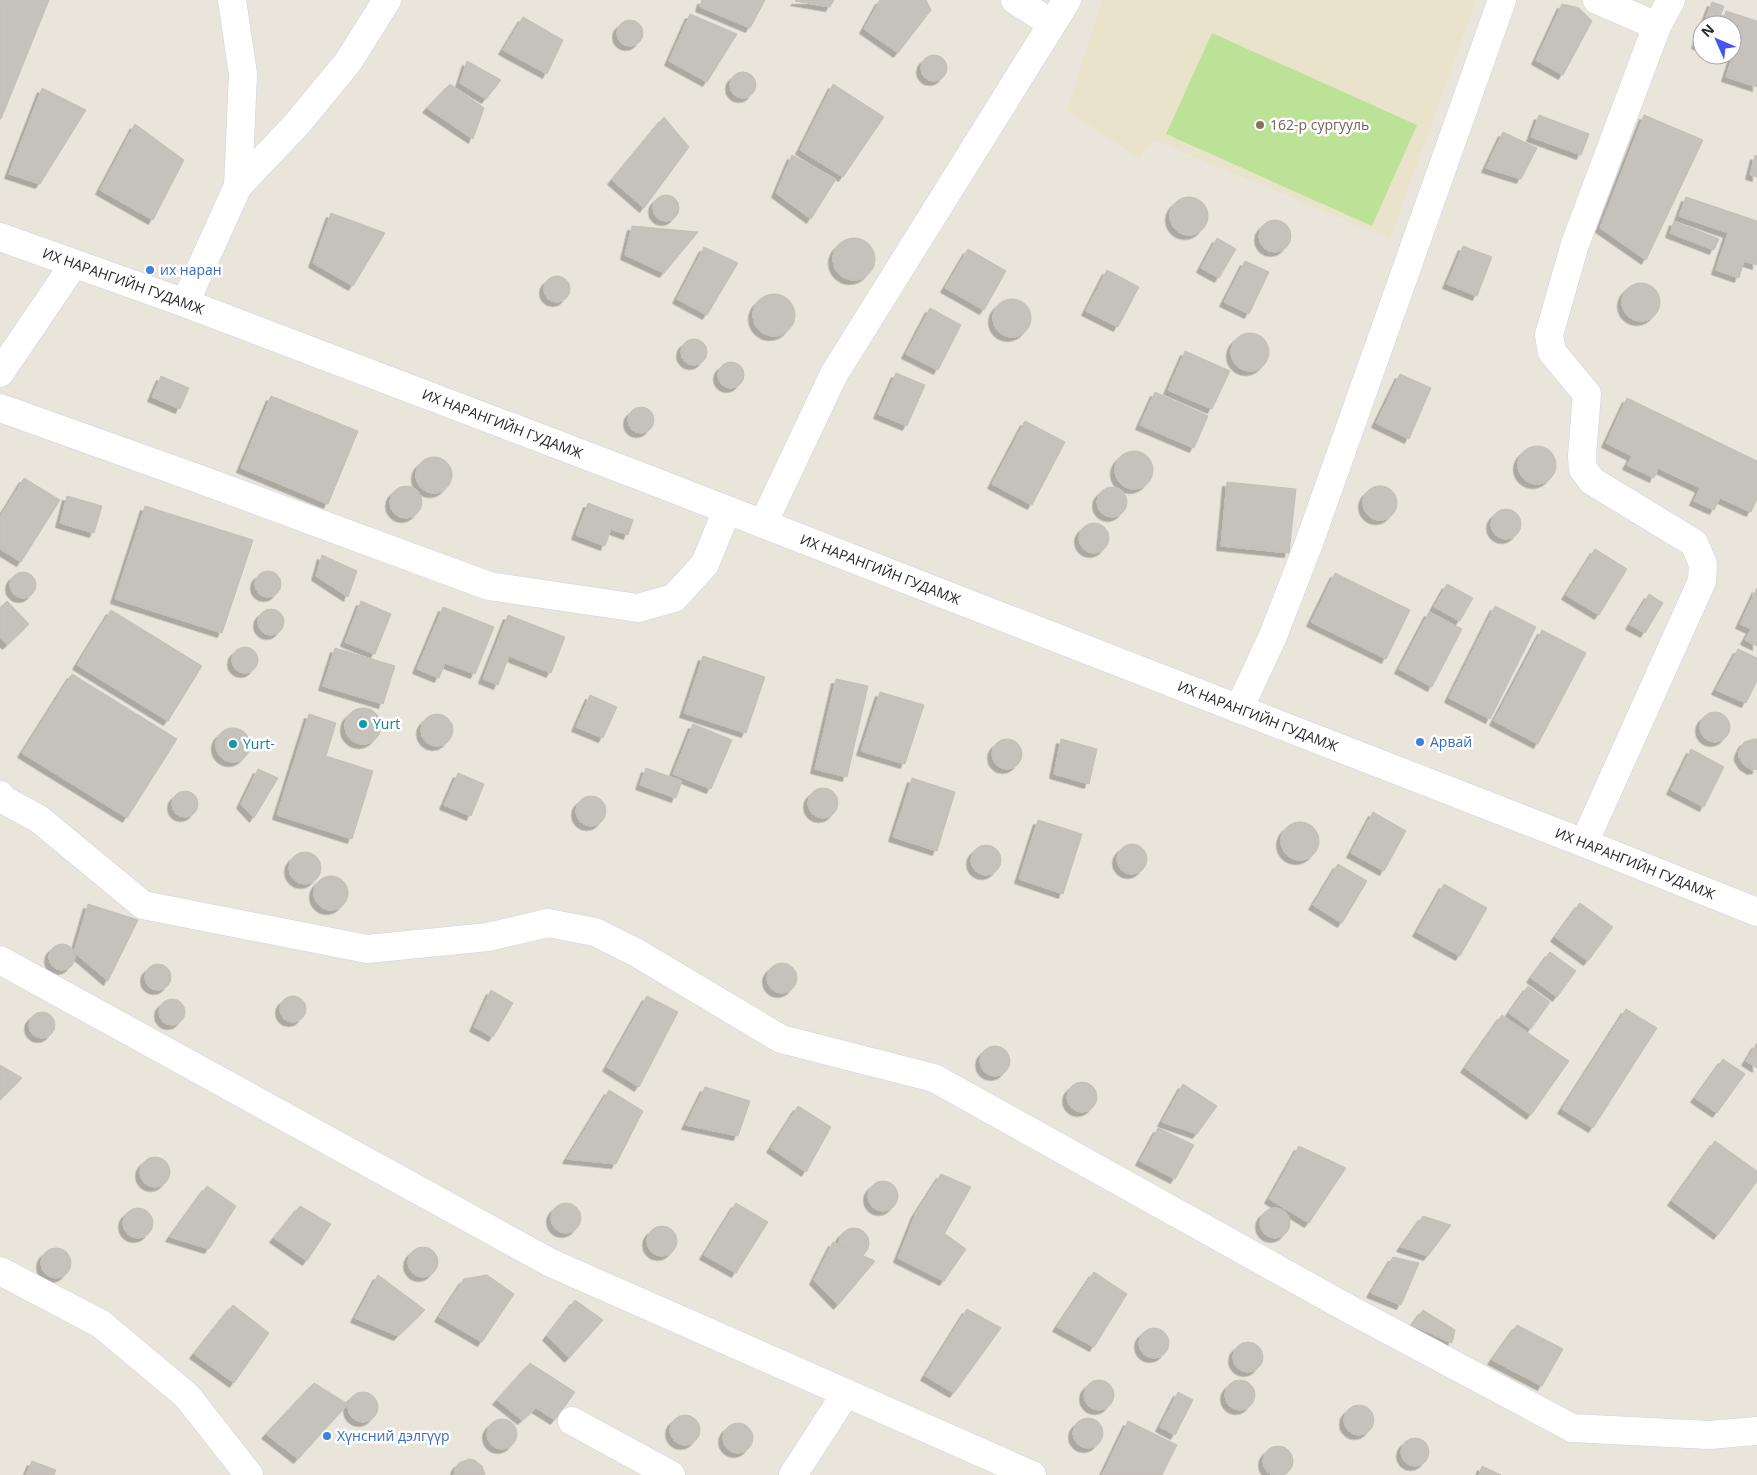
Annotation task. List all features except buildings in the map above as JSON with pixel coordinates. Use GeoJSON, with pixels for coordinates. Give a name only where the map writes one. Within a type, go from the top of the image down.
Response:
{"type":"FeatureCollection","features":[{"type":"Feature","properties":{"kind":"street"},"geometry":{"type":"LineString","coordinates":[[232,0],[243,74],[238,186]]}},
{"type":"Feature","properties":{"kind":"street"},"geometry":{"type":"LineString","coordinates":[[185,303],[238,186],[297,124],[342,69],[388,0]]}},
{"type":"Feature","properties":{"kind":"street"},"geometry":{"type":"LineString","coordinates":[[1014,0],[1052,24]]}},
{"type":"Feature","properties":{"kind":"street"},"geometry":{"type":"LineString","coordinates":[[763,524],[834,374],[1067,0]]}},
{"type":"Feature","properties":{"kind":"street"},"geometry":{"type":"LineString","coordinates":[[1239,709],[1272,636],[1309,543],[1502,0]]}},
{"type":"Feature","properties":{"kind":"street"},"geometry":{"type":"LineString","coordinates":[[1597,0],[1657,26]]}},
{"type":"Feature","properties":{"kind":"street"},"geometry":{"type":"LineString","coordinates":[[1584,843],[1702,581],[1702,564],[1694,543],[1592,481],[1583,469],[1582,456],[1588,394],[1552,352],[1549,335],[1575,244],[1657,26],[1671,0]]}},
{"type":"Feature","properties":{"kind":"street","name":"ИХ НАРАНГИЙН ГУДАМЖ"},"geometry":{"type":"LineString","coordinates":[[0,237],[185,303],[727,510],[1757,912]]}},
{"type":"Feature","properties":{"kind":"street"},"geometry":{"type":"LineString","coordinates":[[0,373],[74,264]]}},
{"type":"Feature","properties":{"kind":"street"},"geometry":{"type":"LineString","coordinates":[[0,408],[199,478],[489,586],[638,608],[674,598],[705,564],[727,510]]}},
{"type":"Feature","properties":{"kind":"street"},"geometry":{"type":"LineString","coordinates":[[0,795],[4,800],[39,819],[143,905],[367,949],[488,937],[548,923],[595,932],[638,953],[781,1039],[934,1078],[1349,1309],[1572,1428],[1709,1436],[1757,1431]]}},
{"type":"Feature","properties":{"kind":"street"},"geometry":{"type":"LineString","coordinates":[[0,960],[551,1264],[1032,1475]]}},
{"type":"Feature","properties":{"kind":"street"},"geometry":{"type":"LineString","coordinates":[[0,1271],[101,1324],[187,1396],[249,1475]]}},
{"type":"Feature","properties":{"kind":"street"},"geometry":{"type":"LineString","coordinates":[[793,1475],[846,1393]]}},
{"type":"Feature","properties":{"kind":"street"},"geometry":{"type":"LineString","coordinates":[[572,1421],[671,1475]]}},
{"type":"Feature","properties":{"kind":"shaded area","name":"162-р сургууль"},"geometry":{"type":"Polygon","coordinates":[[[1102,0],[1476,0],[1390,239],[1154,140],[1139,158],[1067,111],[1102,0]]]}},
{"type":"Feature","properties":{"kind":"green space"},"geometry":{"type":"Polygon","coordinates":[[[1212,33],[1417,125],[1372,226],[1166,134],[1212,33]]]}},
{"type":"Feature","properties":{"kind":"place","name":"162-р сургууль"},"geometry":{"type":"Point","coordinates":[1260,125]}},
{"type":"Feature","properties":{"kind":"place","name":"их наран"},"geometry":{"type":"Point","coordinates":[150,270]}},
{"type":"Feature","properties":{"kind":"place","name":"Yurt"},"geometry":{"type":"Point","coordinates":[363,724]}},
{"type":"Feature","properties":{"kind":"place","name":"Арвай"},"geometry":{"type":"Point","coordinates":[1420,742]}},
{"type":"Feature","properties":{"kind":"place","name":"Yurt-"},"geometry":{"type":"Point","coordinates":[233,744]}},
{"type":"Feature","properties":{"kind":"place","name":"Хүнсний дэлгүүр"},"geometry":{"type":"Point","coordinates":[327,1436]}}]}
